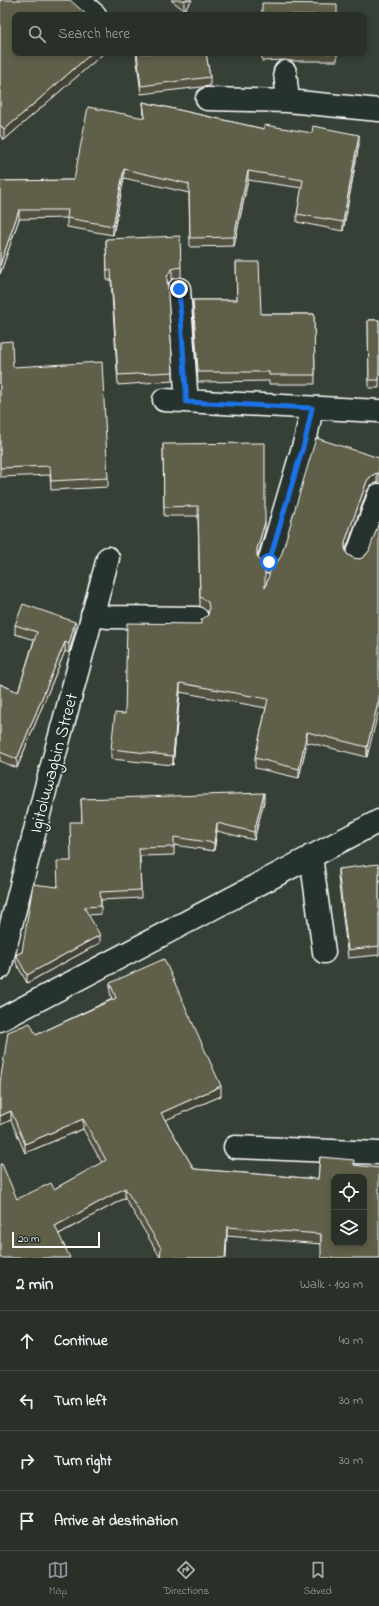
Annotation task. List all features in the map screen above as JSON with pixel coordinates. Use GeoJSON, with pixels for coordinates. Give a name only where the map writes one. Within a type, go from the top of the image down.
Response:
{"type":"FeatureCollection","features":[{"type":"Feature","properties":{"kind":"street"},"geometry":{"type":"LineString","coordinates":[[78,0],[92,12]]}},
{"type":"Feature","properties":{"kind":"street"},"geometry":{"type":"LineString","coordinates":[[285,72],[288,101]]}},
{"type":"Feature","properties":{"kind":"street"},"geometry":{"type":"LineString","coordinates":[[207,99],[288,101],[379,110]]}},
{"type":"Feature","properties":{"kind":"street"},"geometry":{"type":"LineString","coordinates":[[179,289],[186,391],[175,401],[379,411]]}},
{"type":"Feature","properties":{"kind":"street"},"geometry":{"type":"LineString","coordinates":[[269,562],[306,437],[312,408]]}},
{"type":"Feature","properties":{"kind":"street"},"geometry":{"type":"LineString","coordinates":[[357,556],[379,495]]}},
{"type":"Feature","properties":{"kind":"street","name":"Igitoluwagbin Street"},"geometry":{"type":"LineString","coordinates":[[0,968],[47,783],[108,558]]}},
{"type":"Feature","properties":{"kind":"street"},"geometry":{"type":"LineString","coordinates":[[92,615],[109,617],[197,618]]}},
{"type":"Feature","properties":{"kind":"street"},"geometry":{"type":"LineString","coordinates":[[0,1020],[379,820]]}},
{"type":"Feature","properties":{"kind":"street"},"geometry":{"type":"LineString","coordinates":[[311,856],[324,952]]}},
{"type":"Feature","properties":{"kind":"street"},"geometry":{"type":"LineString","coordinates":[[235,1147],[379,1153]]}},
{"type":"Feature","properties":{"kind":"building"},"geometry":{"type":"Polygon","coordinates":[[[0,0],[70,0],[84,12],[12,12],[12,56],[89,56],[4,130],[0,125],[0,0]]]}},
{"type":"Feature","properties":{"kind":"building"},"geometry":{"type":"Polygon","coordinates":[[[262,3],[337,4],[337,12],[262,12],[262,3]]]}},
{"type":"Feature","properties":{"kind":"building"},"geometry":{"type":"Polygon","coordinates":[[[137,56],[206,56],[210,77],[141,86],[137,56]]]}},
{"type":"Feature","properties":{"kind":"building"},"geometry":{"type":"Polygon","coordinates":[[[143,102],[264,129],[265,125],[312,133],[313,126],[359,135],[343,222],[297,214],[303,180],[248,171],[234,237],[190,238],[189,184],[124,169],[113,226],[67,218],[68,210],[19,210],[0,265],[0,181],[74,180],[88,107],[145,118],[143,102]]]}},
{"type":"Feature","properties":{"kind":"building"},"geometry":{"type":"Polygon","coordinates":[[[180,236],[181,267],[172,269],[168,274],[167,280],[173,372],[118,375],[111,270],[107,270],[106,239],[180,236]]]}},
{"type":"Feature","properties":{"kind":"building"},"geometry":{"type":"Polygon","coordinates":[[[236,262],[259,262],[261,314],[314,314],[315,375],[269,375],[269,372],[198,372],[193,300],[237,300],[236,262]]]}},
{"type":"Feature","properties":{"kind":"building"},"geometry":{"type":"Polygon","coordinates":[[[368,320],[379,320],[379,380],[369,380],[368,320]]]}},
{"type":"Feature","properties":{"kind":"building"},"geometry":{"type":"Polygon","coordinates":[[[12,341],[13,367],[102,362],[108,478],[51,481],[50,466],[0,468],[0,342],[12,341]]]}},
{"type":"Feature","properties":{"kind":"building"},"geometry":{"type":"Polygon","coordinates":[[[316,438],[379,458],[379,474],[377,473],[371,476],[367,481],[345,542],[347,554],[353,558],[360,559],[369,551],[379,522],[379,699],[367,747],[307,732],[299,769],[255,758],[268,699],[180,683],[173,756],[111,749],[115,713],[125,714],[127,623],[201,624],[201,620],[208,615],[208,602],[200,597],[198,506],[164,507],[163,444],[265,443],[265,522],[257,549],[257,555],[260,561],[265,565],[265,588],[272,565],[278,561],[281,556],[316,438]]]}},
{"type":"Feature","properties":{"kind":"building"},"geometry":{"type":"Polygon","coordinates":[[[23,604],[75,622],[69,644],[65,642],[17,759],[0,752],[0,684],[18,692],[37,632],[15,625],[23,604]]]}},
{"type":"Feature","properties":{"kind":"building"},"geometry":{"type":"Polygon","coordinates":[[[264,793],[254,832],[217,823],[214,843],[174,837],[174,847],[139,848],[141,890],[100,892],[101,906],[84,907],[100,935],[27,975],[16,955],[22,952],[33,884],[58,887],[57,861],[71,861],[70,822],[82,822],[81,799],[264,793]]]}},
{"type":"Feature","properties":{"kind":"building"},"geometry":{"type":"Polygon","coordinates":[[[378,864],[379,946],[348,950],[338,869],[378,864]]]}},
{"type":"Feature","properties":{"kind":"building"},"geometry":{"type":"Polygon","coordinates":[[[164,959],[221,1086],[161,1113],[194,1169],[318,1179],[320,1157],[354,1160],[354,1165],[379,1168],[379,1258],[321,1258],[321,1234],[227,1227],[225,1258],[160,1258],[161,1248],[125,1188],[55,1226],[70,1258],[0,1258],[0,1164],[2,1164],[17,1199],[51,1183],[54,1189],[106,1160],[83,1119],[25,1144],[11,1111],[0,1116],[0,1083],[8,1032],[30,1023],[36,1035],[116,998],[110,983],[164,959]]]}},
{"type":"Feature","properties":{"kind":"route"},"geometry":{"type":"LineString","coordinates":[[179,289],[186,402],[312,408],[306,437],[269,562]]}}]}
